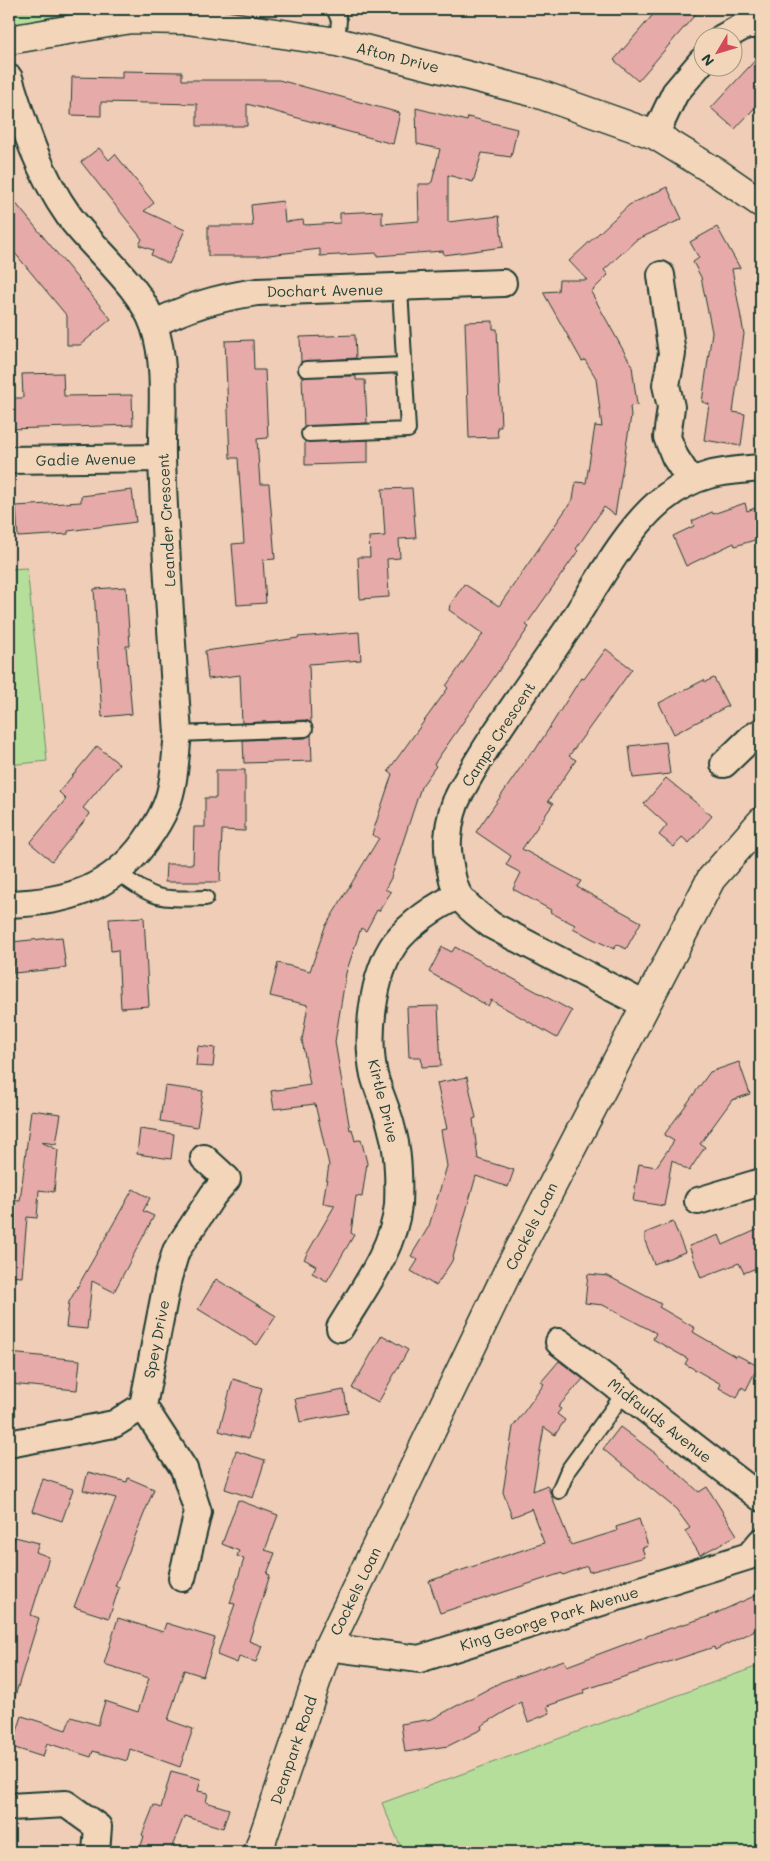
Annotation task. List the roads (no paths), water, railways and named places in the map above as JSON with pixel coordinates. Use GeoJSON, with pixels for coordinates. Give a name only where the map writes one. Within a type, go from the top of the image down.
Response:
{"type":"FeatureCollection","features":[{"type":"Feature","properties":{"kind":"street","name":"Afton Drive"},"geometry":{"type":"LineString","coordinates":[[9,40],[131,14],[187,20],[337,42],[536,92],[655,135],[719,174],[761,203]]}},
{"type":"Feature","properties":{"kind":"street"},"geometry":{"type":"LineString","coordinates":[[739,28],[746,24],[761,25]]}},
{"type":"Feature","properties":{"kind":"street"},"geometry":{"type":"LineString","coordinates":[[655,135],[675,93],[692,73]]}},
{"type":"Feature","properties":{"kind":"street","name":"Leander Crescent"},"geometry":{"type":"LineString","coordinates":[[9,78],[37,162],[52,190],[69,216],[138,296],[154,324],[161,352],[162,458],[178,734],[174,770],[167,805],[156,828],[118,873],[68,897],[43,903],[9,904]]}},
{"type":"Feature","properties":{"kind":"street"},"geometry":{"type":"LineString","coordinates":[[661,275],[672,354],[666,385],[671,407],[667,437],[675,457],[690,480]]}},
{"type":"Feature","properties":{"kind":"street","name":"Dochart Avenue"},"geometry":{"type":"LineString","coordinates":[[154,324],[194,306],[234,295],[257,292],[502,283]]}},
{"type":"Feature","properties":{"kind":"street","name":"Gadie Avenue"},"geometry":{"type":"LineString","coordinates":[[9,460],[162,458]]}},
{"type":"Feature","properties":{"kind":"street","name":"Camps Crescent"},"geometry":{"type":"LineString","coordinates":[[458,896],[448,859],[448,838],[452,814],[460,792],[631,534],[662,500],[690,480],[725,470],[761,468]]}},
{"type":"Feature","properties":{"kind":"street"},"geometry":{"type":"LineString","coordinates":[[724,764],[751,738],[761,732]]}},
{"type":"Feature","properties":{"kind":"street","name":"Cockels Loan"},"geometry":{"type":"LineString","coordinates":[[328,1647],[507,1273],[711,879],[761,822]]}},
{"type":"Feature","properties":{"kind":"street"},"geometry":{"type":"LineString","coordinates":[[458,896],[491,925],[645,1005]]}},
{"type":"Feature","properties":{"kind":"street","name":"Kirtle Drive"},"geometry":{"type":"LineString","coordinates":[[340,1328],[379,1262],[394,1227],[398,1206],[398,1165],[393,1130],[374,1075],[370,1040],[372,1013],[378,987],[386,961],[396,943],[434,907],[458,896]]}},
{"type":"Feature","properties":{"kind":"street","name":"Spey Drive"},"geometry":{"type":"LineString","coordinates":[[143,1406],[168,1278],[176,1251],[213,1195],[227,1179],[204,1158]]}},
{"type":"Feature","properties":{"kind":"street"},"geometry":{"type":"LineString","coordinates":[[698,1201],[761,1182]]}},
{"type":"Feature","properties":{"kind":"street","name":"Midfaulds Avenue"},"geometry":{"type":"LineString","coordinates":[[559,1342],[761,1498]]}},
{"type":"Feature","properties":{"kind":"street"},"geometry":{"type":"LineString","coordinates":[[9,1444],[114,1424],[143,1406],[184,1469],[198,1512],[182,1578]]}},
{"type":"Feature","properties":{"kind":"street","name":"King George Park Avenue"},"geometry":{"type":"LineString","coordinates":[[328,1647],[420,1659],[749,1556],[761,1542]]}},
{"type":"Feature","properties":{"kind":"street","name":"Deanpark Road"},"geometry":{"type":"LineString","coordinates":[[258,1852],[328,1647]]}},
{"type":"Feature","properties":{"kind":"street"},"geometry":{"type":"LineString","coordinates":[[9,1806],[66,1804],[98,1827],[96,1852]]}},
{"type":"Feature","properties":{"kind":"lane"},"geometry":{"type":"LineString","coordinates":[[334,9],[339,20],[337,42]]}},
{"type":"Feature","properties":{"kind":"lane"},"geometry":{"type":"LineString","coordinates":[[309,434],[408,430],[400,288]]}},
{"type":"Feature","properties":{"kind":"lane"},"geometry":{"type":"LineString","coordinates":[[306,369],[404,365]]}},
{"type":"Feature","properties":{"kind":"lane"},"geometry":{"type":"LineString","coordinates":[[178,734],[305,728]]}},
{"type":"Feature","properties":{"kind":"lane"},"geometry":{"type":"LineString","coordinates":[[118,873],[148,895],[164,899],[206,898]]}},
{"type":"Feature","properties":{"kind":"lane"},"geometry":{"type":"LineString","coordinates":[[559,1491],[568,1470],[625,1392]]}}]}
